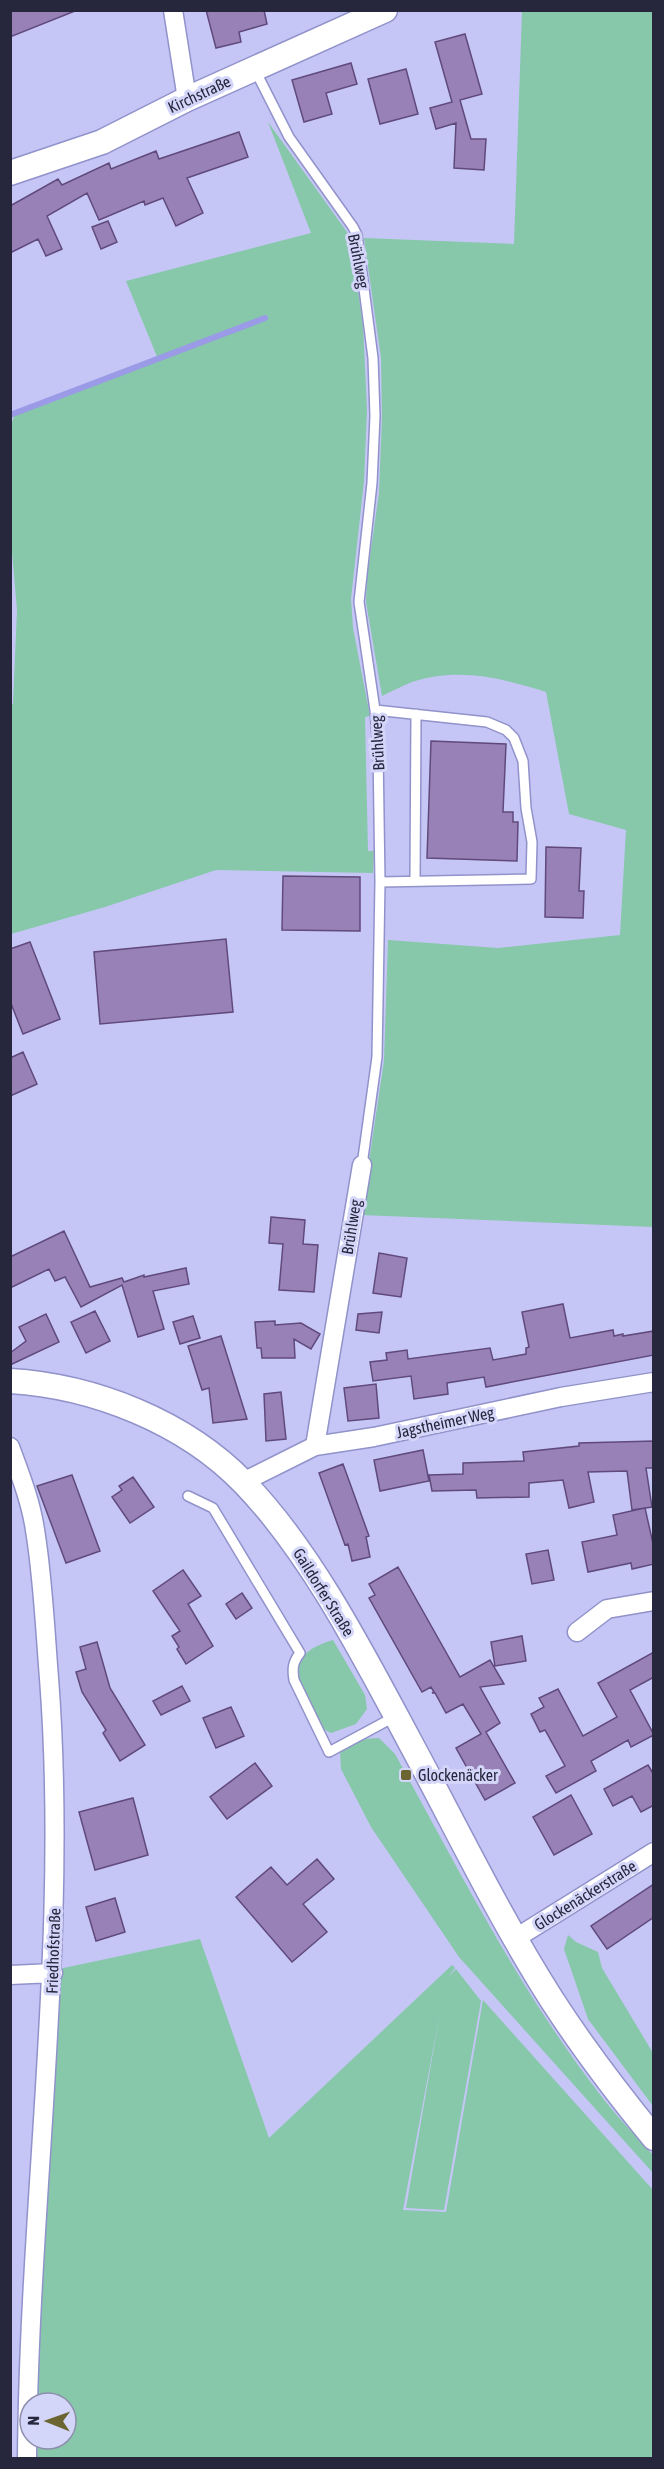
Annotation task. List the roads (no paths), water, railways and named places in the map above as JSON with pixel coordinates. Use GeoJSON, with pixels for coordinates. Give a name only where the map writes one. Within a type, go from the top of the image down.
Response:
{"type":"FeatureCollection","features":[{"type":"Feature","properties":{"kind":"main road","name":"Kirchstraße"},"geometry":{"type":"LineString","coordinates":[[10,173],[102,142],[187,99],[385,10]]}},
{"type":"Feature","properties":{"kind":"main road","name":"Gaildorfer Straße"},"geometry":{"type":"LineString","coordinates":[[10,1381],[29,1382],[75,1391],[121,1405],[159,1422],[202,1448],[243,1482],[288,1534],[345,1623],[551,1999],[587,2053],[654,2138]]}},
{"type":"Feature","properties":{"kind":"street"},"geometry":{"type":"LineString","coordinates":[[173,10],[187,99]]}},
{"type":"Feature","properties":{"kind":"street","name":"Brühlweg"},"geometry":{"type":"LineString","coordinates":[[315,1446],[362,1165]]}},
{"type":"Feature","properties":{"kind":"street","name":"Jagstheimer Weg"},"geometry":{"type":"LineString","coordinates":[[243,1482],[315,1446],[374,1437],[561,1397],[654,1382]]}},
{"type":"Feature","properties":{"kind":"street","name":"Friedhofstraße"},"geometry":{"type":"LineString","coordinates":[[10,1447],[23,1481],[35,1529],[54,1741],[53,1973],[35,2234],[27,2458]]}},
{"type":"Feature","properties":{"kind":"street"},"geometry":{"type":"LineString","coordinates":[[577,1632],[607,1609],[654,1601]]}},
{"type":"Feature","properties":{"kind":"street","name":"Glockenäckerstraße"},"geometry":{"type":"LineString","coordinates":[[516,1938],[654,1852]]}},
{"type":"Feature","properties":{"kind":"street"},"geometry":{"type":"LineString","coordinates":[[10,1975],[53,1973]]}},
{"type":"Feature","properties":{"kind":"lane","name":"Brühlweg"},"geometry":{"type":"LineString","coordinates":[[255,68],[289,137],[353,227],[359,246],[373,358],[375,416],[372,483],[359,602],[375,710],[378,750],[380,882],[377,1057],[362,1165]]}},
{"type":"Feature","properties":{"kind":"lane"},"geometry":{"type":"LineString","coordinates":[[375,710],[496,724],[514,738],[523,761],[526,808],[532,842],[531,879],[380,882]]}},
{"type":"Feature","properties":{"kind":"lane"},"geometry":{"type":"LineString","coordinates":[[414,881],[416,714]]}},
{"type":"Feature","properties":{"kind":"lane"},"geometry":{"type":"LineString","coordinates":[[188,1496],[213,1508],[300,1653],[294,1661],[292,1670],[294,1680],[329,1752],[396,1715]]}},
{"type":"Feature","properties":{"kind":"waterway"},"geometry":{"type":"LineString","coordinates":[[10,415],[265,318]]}},
{"type":"Feature","properties":{"kind":"place","name":"Glockenäcker"},"geometry":{"type":"Point","coordinates":[406,1775]}}]}
